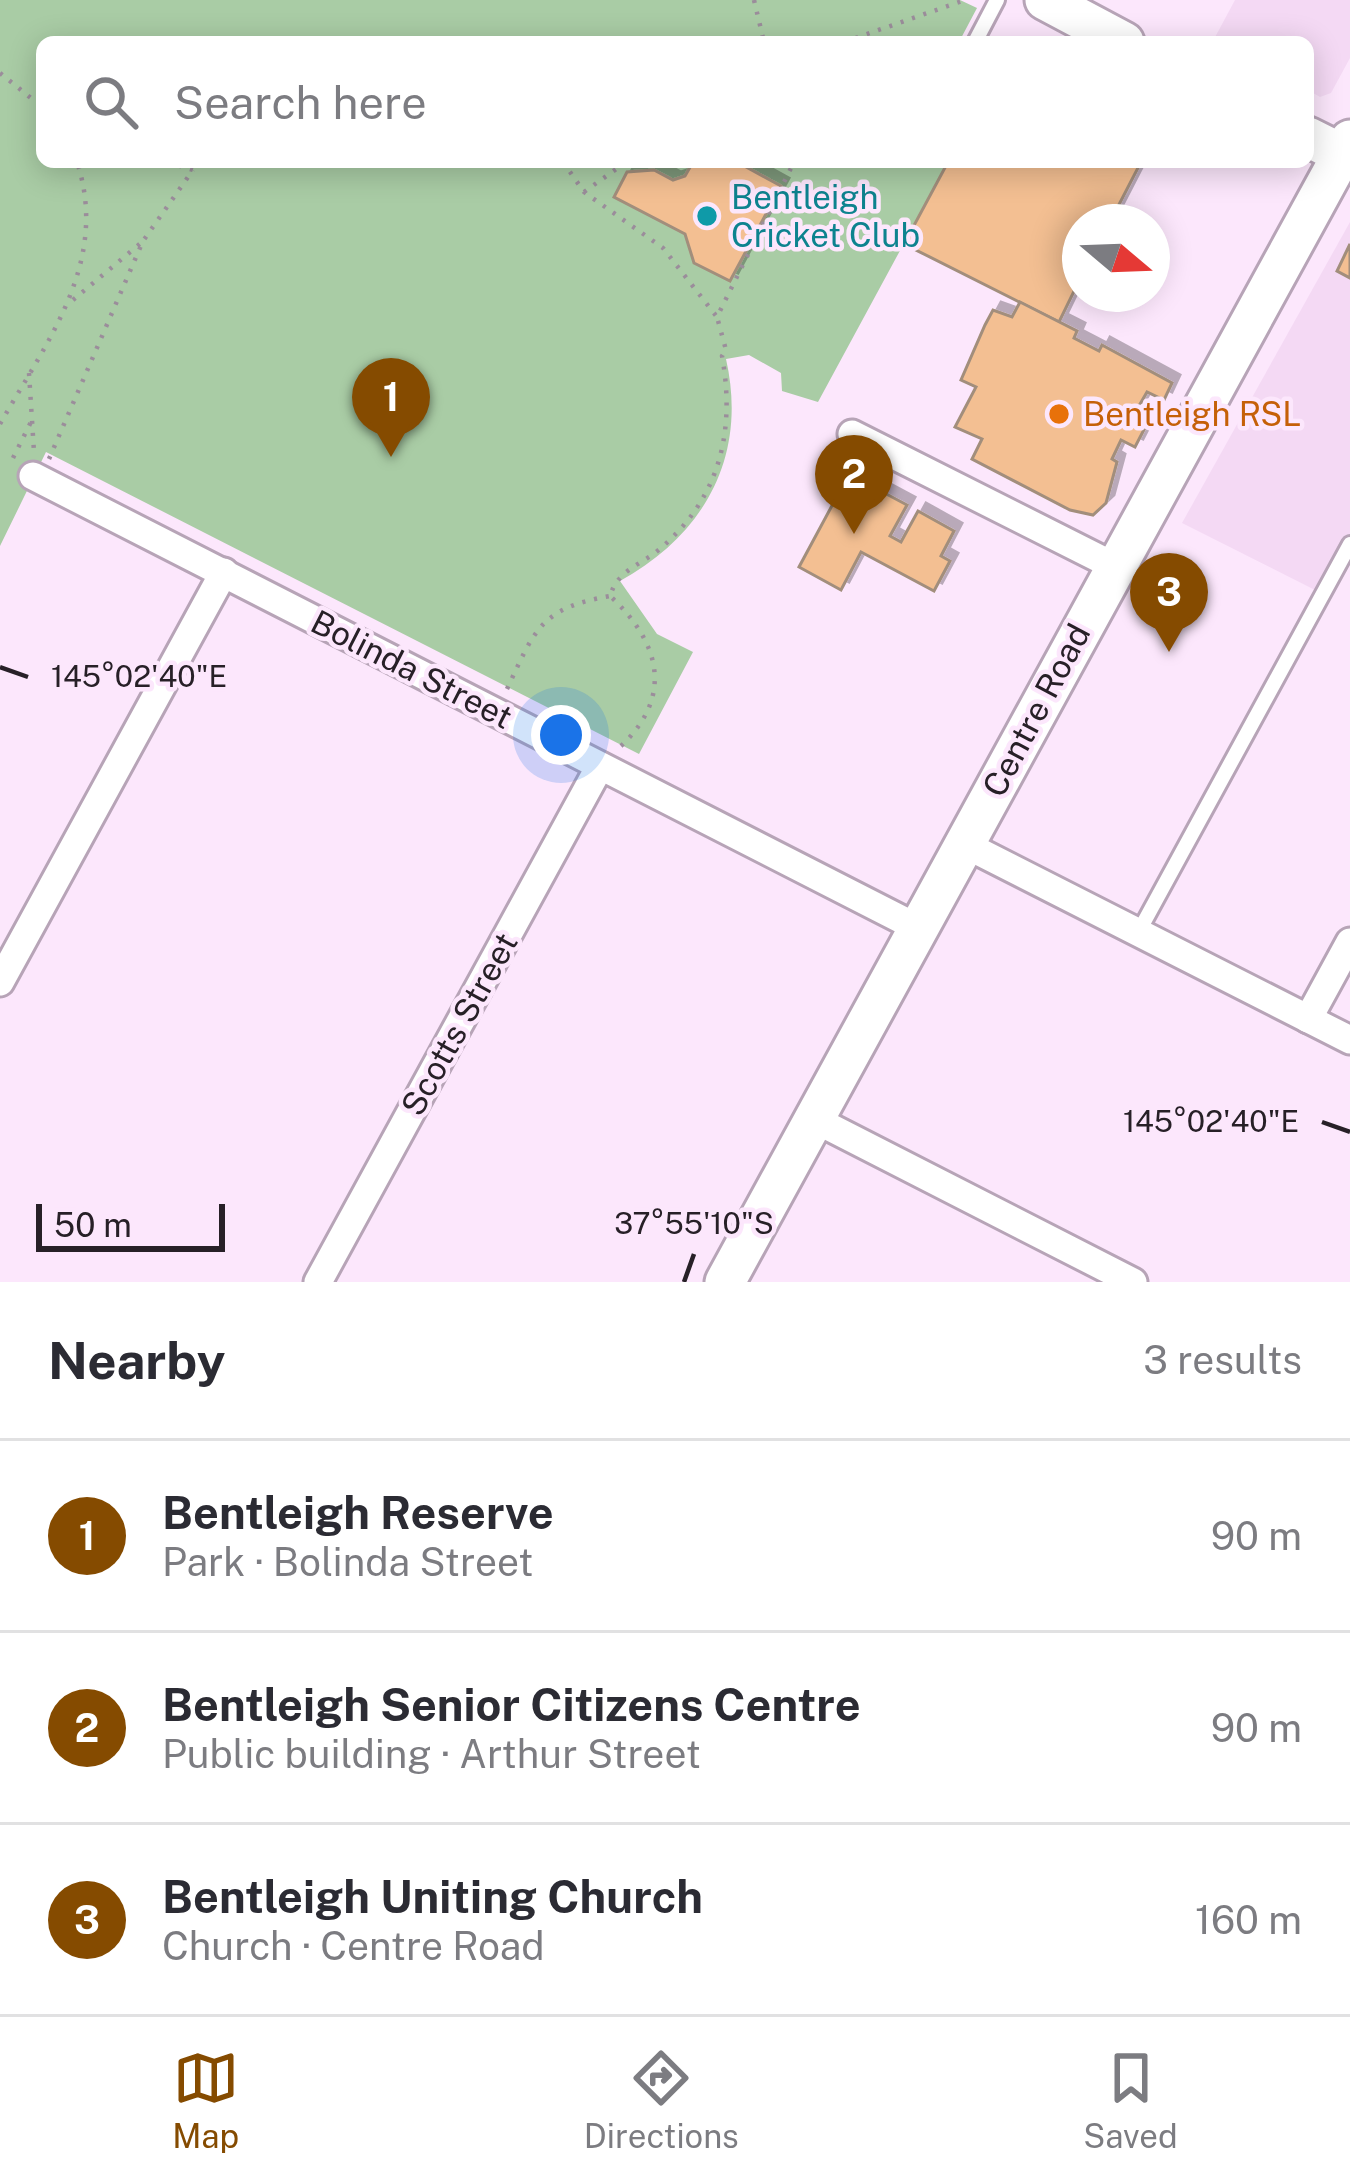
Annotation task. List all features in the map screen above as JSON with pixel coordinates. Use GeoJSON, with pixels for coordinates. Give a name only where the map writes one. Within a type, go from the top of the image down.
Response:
{"type":"FeatureCollection","features":[{"type":"Feature","properties":{"kind":"main road"},"geometry":{"type":"LineString","coordinates":[[1045,0],[1113,36]]}},
{"type":"Feature","properties":{"kind":"main road","name":"Centre Road"},"geometry":{"type":"LineString","coordinates":[[725,1282],[1338,147]]}},
{"type":"Feature","properties":{"kind":"street"},"geometry":{"type":"LineString","coordinates":[[852,434],[1114,566]]}},
{"type":"Feature","properties":{"kind":"street","name":"Bolinda Street"},"geometry":{"type":"LineString","coordinates":[[21,471],[610,757],[918,928]]}},
{"type":"Feature","properties":{"kind":"street"},"geometry":{"type":"LineString","coordinates":[[0,982],[224,572]]}},
{"type":"Feature","properties":{"kind":"street","name":"Scotts Street"},"geometry":{"type":"LineString","coordinates":[[318,1282],[610,757]]}},
{"type":"Feature","properties":{"kind":"street"},"geometry":{"type":"LineString","coordinates":[[964,844],[1350,1040]]}},
{"type":"Feature","properties":{"kind":"street"},"geometry":{"type":"LineString","coordinates":[[1308,1019],[1350,942]]}},
{"type":"Feature","properties":{"kind":"street"},"geometry":{"type":"LineString","coordinates":[[814,1119],[1133,1282]]}},
{"type":"Feature","properties":{"kind":"lane"},"geometry":{"type":"LineString","coordinates":[[977,36],[997,0]]}},
{"type":"Feature","properties":{"kind":"lane"},"geometry":{"type":"LineString","coordinates":[[1138,933],[1350,544]]}},
{"type":"Feature","properties":{"kind":"path"},"geometry":{"type":"LineString","coordinates":[[754,0],[763,36]]}},
{"type":"Feature","properties":{"kind":"path"},"geometry":{"type":"LineString","coordinates":[[861,36],[965,0]]}},
{"type":"Feature","properties":{"kind":"path"},"geometry":{"type":"LineString","coordinates":[[0,73],[36,101]]}},
{"type":"Feature","properties":{"kind":"path"},"geometry":{"type":"LineString","coordinates":[[0,424],[81,278],[87,249],[78,168]]}},
{"type":"Feature","properties":{"kind":"path"},"geometry":{"type":"LineString","coordinates":[[186,168],[193,170]]}},
{"type":"Feature","properties":{"kind":"path"},"geometry":{"type":"LineString","coordinates":[[21,471],[51,457],[143,241],[196,168]]}},
{"type":"Feature","properties":{"kind":"path"},"geometry":{"type":"LineString","coordinates":[[567,168],[584,192],[663,248],[717,317],[726,350],[722,356],[728,430],[710,489],[684,526],[619,574],[610,596]]}},
{"type":"Feature","properties":{"kind":"path"},"geometry":{"type":"LineString","coordinates":[[584,192],[618,168]]}},
{"type":"Feature","properties":{"kind":"path"},"geometry":{"type":"LineString","coordinates":[[717,317],[791,168]]}},
{"type":"Feature","properties":{"kind":"path"},"geometry":{"type":"LineString","coordinates":[[65,308],[143,241]]}},
{"type":"Feature","properties":{"kind":"path"},"geometry":{"type":"LineString","coordinates":[[21,471],[34,415],[29,373]]}},
{"type":"Feature","properties":{"kind":"path"},"geometry":{"type":"LineString","coordinates":[[21,471],[34,415]]}},
{"type":"Feature","properties":{"kind":"path"},"geometry":{"type":"LineString","coordinates":[[507,689],[550,614],[610,596]]}},
{"type":"Feature","properties":{"kind":"path"},"geometry":{"type":"LineString","coordinates":[[610,596],[643,631],[656,668],[650,700],[610,757]]}},
{"type":"Feature","properties":{"kind":"shaded area"},"geometry":{"type":"Polygon","coordinates":[[[1235,0],[1350,0],[1350,58],[1331,93],[1320,97],[1314,94],[1314,36],[1216,36],[1235,0]]]}},
{"type":"Feature","properties":{"kind":"shaded area"},"geometry":{"type":"Polygon","coordinates":[[[1350,222],[1350,536],[1319,592],[1182,523],[1350,222]]]}},
{"type":"Feature","properties":{"kind":"green space"},"geometry":{"type":"Polygon","coordinates":[[[0,0],[960,0],[977,8],[962,36],[36,36],[36,168],[945,168],[818,402],[782,391],[781,373],[749,355],[726,359],[731,428],[713,489],[676,540],[620,581],[657,634],[693,652],[639,754],[46,452],[0,546],[0,0]]]}},
{"type":"Feature","properties":{"kind":"building","name":"Bentleigh Cricket Club"},"geometry":{"type":"Polygon","coordinates":[[[690,168],[748,168],[781,186],[730,281],[694,263],[685,234],[614,197],[627,172],[654,170],[673,180],[685,176],[690,168]]]}},
{"type":"Feature","properties":{"kind":"building"},"geometry":{"type":"Polygon","coordinates":[[[945,168],[1138,168],[1119,204],[1062,204],[1064,312],[1059,322],[904,244],[945,168]]]}},
{"type":"Feature","properties":{"kind":"building"},"geometry":{"type":"Polygon","coordinates":[[[1350,244],[1350,278],[1337,271],[1350,244]]]}},
{"type":"Feature","properties":{"kind":"building","name":"Bentleigh RSL"},"geometry":{"type":"Polygon","coordinates":[[[1020,302],[1077,331],[1074,338],[1099,351],[1102,345],[1172,383],[1164,400],[1147,392],[1136,411],[1150,418],[1135,447],[1121,440],[1112,459],[1117,462],[1106,503],[1093,515],[1070,510],[972,459],[982,439],[955,427],[976,387],[961,380],[985,325],[993,310],[1012,317],[1020,302]]]}},
{"type":"Feature","properties":{"kind":"building"},"geometry":{"type":"Polygon","coordinates":[[[849,474],[907,505],[890,536],[901,542],[918,511],[954,531],[941,556],[950,561],[934,591],[861,552],[841,590],[799,567],[849,474]]]}},
{"type":"Feature","properties":{"kind":"place","name":"Bentleigh Cricket Club"},"geometry":{"type":"Point","coordinates":[707,216]}},
{"type":"Feature","properties":{"kind":"place","name":"Bentleigh RSL"},"geometry":{"type":"Point","coordinates":[1059,414]}},
{"type":"Feature","properties":{"kind":"place","name":"Bentleigh Reserve"},"geometry":{"type":"Point","coordinates":[391,457]}},
{"type":"Feature","properties":{"kind":"place","name":"Bentleigh Senior Citizens Centre"},"geometry":{"type":"Point","coordinates":[854,534]}},
{"type":"Feature","properties":{"kind":"place","name":"Bentleigh Uniting Church"},"geometry":{"type":"Point","coordinates":[1169,652]}}]}
